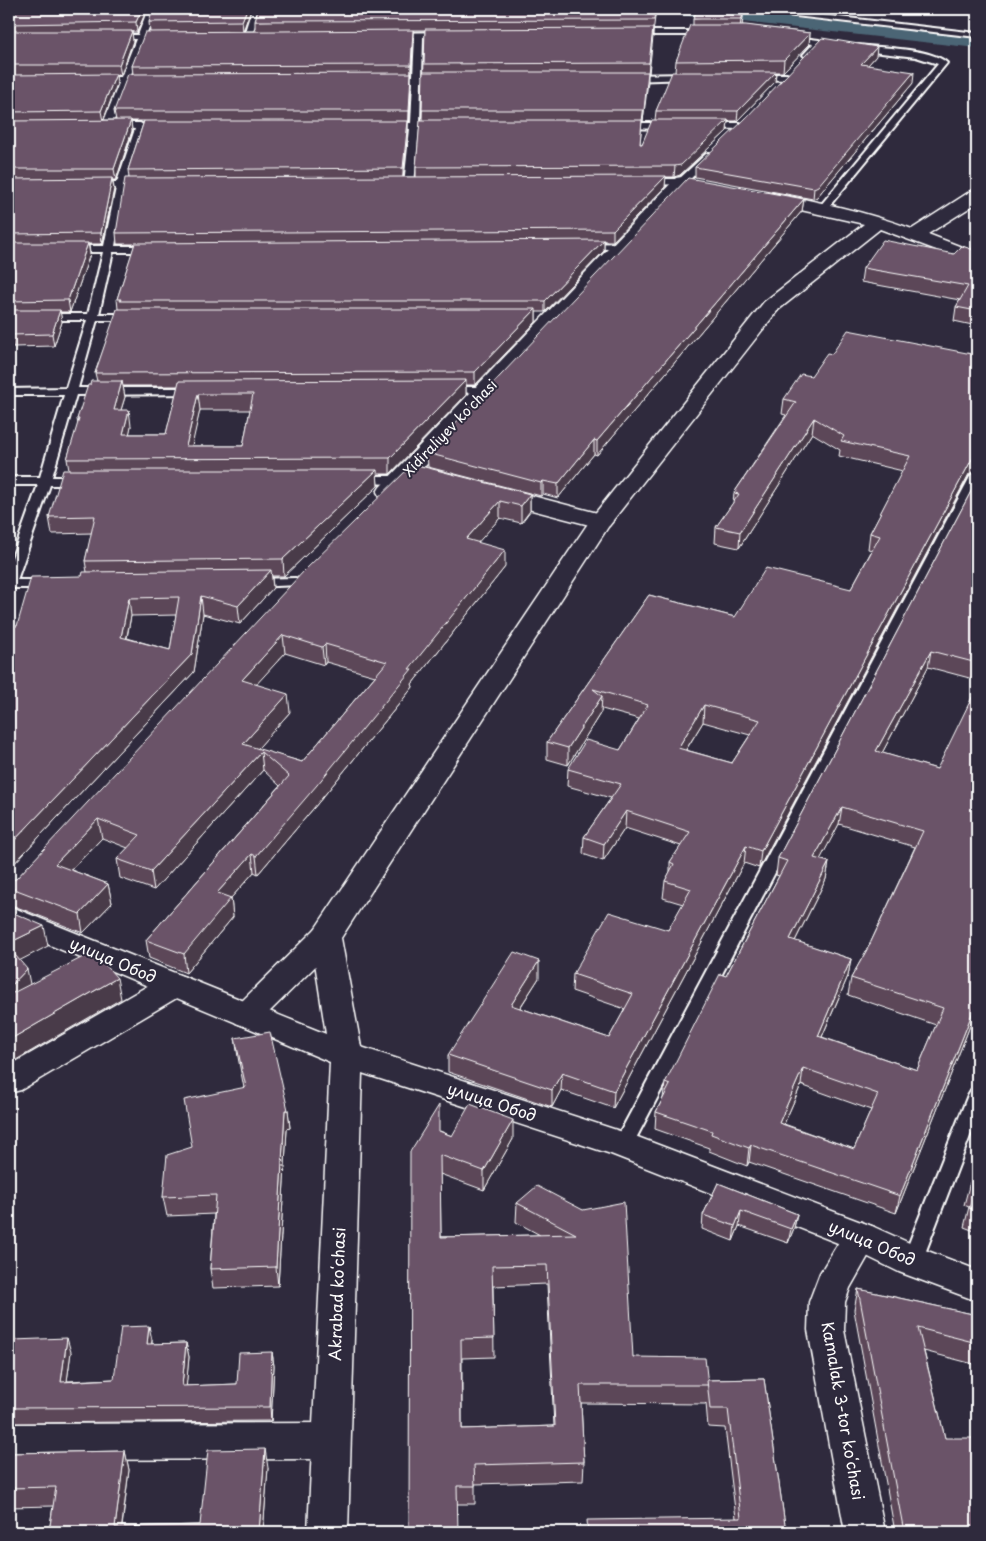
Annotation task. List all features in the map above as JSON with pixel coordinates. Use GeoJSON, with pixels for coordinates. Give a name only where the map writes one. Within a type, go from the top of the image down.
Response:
{"type":"FeatureCollection","features":[{"type":"Feature","properties":{"kind":"street","name":"Xidiraliyev koʻchasi"},"geometry":{"type":"LineString","coordinates":[[372,507],[412,475],[546,317],[692,184]]}},
{"type":"Feature","properties":{"kind":"street"},"geometry":{"type":"LineString","coordinates":[[748,194],[823,208],[878,222],[915,234],[977,259]]}},
{"type":"Feature","properties":{"kind":"street"},"geometry":{"type":"LineString","coordinates":[[915,234],[977,195]]}},
{"type":"Feature","properties":{"kind":"street"},"geometry":{"type":"LineString","coordinates":[[247,1015],[326,937],[601,521],[771,306],[878,222]]}},
{"type":"Feature","properties":{"kind":"street"},"geometry":{"type":"LineString","coordinates":[[476,488],[601,521]]}},
{"type":"Feature","properties":{"kind":"street"},"geometry":{"type":"LineString","coordinates":[[275,604],[302,576]]}},
{"type":"Feature","properties":{"kind":"street","name":"улица Обод"},"geometry":{"type":"LineString","coordinates":[[9,916],[346,1055],[623,1145],[861,1237],[912,1261],[977,1286]]}},
{"type":"Feature","properties":{"kind":"street","name":"Akrabad koʻchasi"},"geometry":{"type":"LineString","coordinates":[[326,937],[346,1055],[328,1532]]}},
{"type":"Feature","properties":{"kind":"street"},"geometry":{"type":"LineString","coordinates":[[9,1081],[174,985]]}},
{"type":"Feature","properties":{"kind":"street","name":"Kamalak 3-tor koʻchasi"},"geometry":{"type":"LineString","coordinates":[[861,1237],[833,1284],[827,1302],[826,1330],[864,1532]]}},
{"type":"Feature","properties":{"kind":"street"},"geometry":{"type":"LineString","coordinates":[[9,1442],[331,1441]]}},
{"type":"Feature","properties":{"kind":"lane"},"geometry":{"type":"LineString","coordinates":[[58,584],[9,584],[45,481],[93,317],[109,249],[121,185],[145,126],[102,126],[126,80],[152,9]]}},
{"type":"Feature","properties":{"kind":"lane"},"geometry":{"type":"LineString","coordinates":[[248,35],[256,9]]}},
{"type":"Feature","properties":{"kind":"lane"},"geometry":{"type":"LineString","coordinates":[[751,9],[977,35]]}},
{"type":"Feature","properties":{"kind":"lane"},"geometry":{"type":"LineString","coordinates":[[620,33],[716,33]]}},
{"type":"Feature","properties":{"kind":"lane"},"geometry":{"type":"LineString","coordinates":[[409,184],[415,126],[419,34]]}},
{"type":"Feature","properties":{"kind":"lane"},"geometry":{"type":"LineString","coordinates":[[381,35],[455,34]]}},
{"type":"Feature","properties":{"kind":"lane"},"geometry":{"type":"LineString","coordinates":[[238,35],[258,35]]}},
{"type":"Feature","properties":{"kind":"lane"},"geometry":{"type":"LineString","coordinates":[[104,37],[172,36]]}},
{"type":"Feature","properties":{"kind":"lane"},"geometry":{"type":"LineString","coordinates":[[777,37],[824,43],[780,84]]}},
{"type":"Feature","properties":{"kind":"lane"},"geometry":{"type":"LineString","coordinates":[[823,208],[944,63],[940,59],[926,56],[848,46]]}},
{"type":"Feature","properties":{"kind":"lane"},"geometry":{"type":"LineString","coordinates":[[747,77],[794,70]]}},
{"type":"Feature","properties":{"kind":"lane"},"geometry":{"type":"LineString","coordinates":[[617,78],[697,77]]}},
{"type":"Feature","properties":{"kind":"lane"},"geometry":{"type":"LineString","coordinates":[[379,79],[448,78]]}},
{"type":"Feature","properties":{"kind":"lane"},"geometry":{"type":"LineString","coordinates":[[87,80],[155,80]]}},
{"type":"Feature","properties":{"kind":"lane"},"geometry":{"type":"LineString","coordinates":[[701,126],[744,122],[727,138]]}},
{"type":"Feature","properties":{"kind":"lane"},"geometry":{"type":"LineString","coordinates":[[375,126],[444,126]]}},
{"type":"Feature","properties":{"kind":"lane"},"geometry":{"type":"LineString","coordinates":[[612,126],[681,126]]}},
{"type":"Feature","properties":{"kind":"lane"},"geometry":{"type":"LineString","coordinates":[[633,182],[692,184],[714,150]]}},
{"type":"Feature","properties":{"kind":"lane"},"geometry":{"type":"LineString","coordinates":[[84,185],[151,184]]}},
{"type":"Feature","properties":{"kind":"lane"},"geometry":{"type":"LineString","coordinates":[[572,247],[622,246]]}},
{"type":"Feature","properties":{"kind":"lane"},"geometry":{"type":"LineString","coordinates":[[54,249],[168,249]]}},
{"type":"Feature","properties":{"kind":"lane"},"geometry":{"type":"LineString","coordinates":[[9,317],[142,317]]}},
{"type":"Feature","properties":{"kind":"lane"},"geometry":{"type":"LineString","coordinates":[[437,390],[486,390]]}},
{"type":"Feature","properties":{"kind":"lane"},"geometry":{"type":"LineString","coordinates":[[9,392],[209,391]]}},
{"type":"Feature","properties":{"kind":"lane"},"geometry":{"type":"LineString","coordinates":[[341,480],[412,475]]}},
{"type":"Feature","properties":{"kind":"lane"},"geometry":{"type":"LineString","coordinates":[[623,1145],[977,475]]}},
{"type":"Feature","properties":{"kind":"lane"},"geometry":{"type":"LineString","coordinates":[[9,481],[94,481]]}},
{"type":"Feature","properties":{"kind":"lane"},"geometry":{"type":"LineString","coordinates":[[236,583],[302,576]]}},
{"type":"Feature","properties":{"kind":"lane"},"geometry":{"type":"LineString","coordinates":[[912,1261],[977,1095]]}},
{"type":"Feature","properties":{"kind":"building"},"geometry":{"type":"Polygon","coordinates":[[[9,9],[142,9],[136,22],[9,24],[9,9]]]}},
{"type":"Feature","properties":{"kind":"building"},"geometry":{"type":"Polygon","coordinates":[[[153,9],[247,9],[242,21],[149,22],[153,9]]]}},
{"type":"Feature","properties":{"kind":"building"},"geometry":{"type":"Polygon","coordinates":[[[258,9],[655,9],[654,20],[255,21],[258,9]]]}},
{"type":"Feature","properties":{"kind":"building"},"geometry":{"type":"Polygon","coordinates":[[[697,10],[743,16],[741,19],[693,19],[697,10]]]}},
{"type":"Feature","properties":{"kind":"building"},"geometry":{"type":"Polygon","coordinates":[[[690,25],[746,25],[810,33],[784,60],[676,61],[690,25]]]}},
{"type":"Feature","properties":{"kind":"building"},"geometry":{"type":"Polygon","coordinates":[[[653,28],[649,63],[424,64],[425,29],[653,28]]]}},
{"type":"Feature","properties":{"kind":"building"},"geometry":{"type":"Polygon","coordinates":[[[413,30],[411,65],[132,66],[145,32],[413,30]]]}},
{"type":"Feature","properties":{"kind":"building"},"geometry":{"type":"Polygon","coordinates":[[[9,31],[132,31],[119,65],[9,65],[9,31]]]}},
{"type":"Feature","properties":{"kind":"building"},"geometry":{"type":"Polygon","coordinates":[[[822,38],[877,47],[861,64],[914,72],[818,186],[814,188],[695,167],[745,119],[822,38]]]}},
{"type":"Feature","properties":{"kind":"building"},"geometry":{"type":"Polygon","coordinates":[[[423,72],[648,72],[644,110],[422,110],[423,72]]]}},
{"type":"Feature","properties":{"kind":"building"},"geometry":{"type":"Polygon","coordinates":[[[672,72],[776,72],[738,111],[656,111],[672,72]]]}},
{"type":"Feature","properties":{"kind":"building"},"geometry":{"type":"Polygon","coordinates":[[[411,73],[409,111],[114,111],[128,74],[411,73]]]}},
{"type":"Feature","properties":{"kind":"building"},"geometry":{"type":"Polygon","coordinates":[[[116,74],[101,111],[9,112],[9,75],[116,74]]]}},
{"type":"Feature","properties":{"kind":"building"},"geometry":{"type":"Polygon","coordinates":[[[131,120],[114,169],[9,169],[9,121],[131,120]]]}},
{"type":"Feature","properties":{"kind":"building"},"geometry":{"type":"Polygon","coordinates":[[[420,120],[642,120],[640,144],[642,144],[652,120],[728,120],[681,165],[675,166],[416,167],[420,120]]]}},
{"type":"Feature","properties":{"kind":"building"},"geometry":{"type":"Polygon","coordinates":[[[144,121],[408,121],[403,168],[128,170],[144,121]]]}},
{"type":"Feature","properties":{"kind":"building"},"geometry":{"type":"Polygon","coordinates":[[[666,176],[613,230],[116,233],[125,178],[666,176]]]}},
{"type":"Feature","properties":{"kind":"building"},"geometry":{"type":"Polygon","coordinates":[[[112,178],[101,233],[9,234],[9,179],[112,178]]]}},
{"type":"Feature","properties":{"kind":"building"},"geometry":{"type":"Polygon","coordinates":[[[688,178],[804,199],[558,484],[543,481],[541,483],[427,453],[688,178]]]}},
{"type":"Feature","properties":{"kind":"building"},"geometry":{"type":"Polygon","coordinates":[[[604,240],[545,301],[120,301],[121,299],[117,299],[135,243],[604,240]]]}},
{"type":"Feature","properties":{"kind":"building"},"geometry":{"type":"Polygon","coordinates":[[[883,240],[954,254],[962,246],[977,251],[977,311],[956,307],[968,286],[863,268],[883,240]]]}},
{"type":"Feature","properties":{"kind":"building"},"geometry":{"type":"Polygon","coordinates":[[[9,243],[88,243],[68,300],[9,301],[9,243]]]}},
{"type":"Feature","properties":{"kind":"building"},"geometry":{"type":"Polygon","coordinates":[[[117,309],[536,309],[475,372],[95,373],[117,309]]]}},
{"type":"Feature","properties":{"kind":"building"},"geometry":{"type":"Polygon","coordinates":[[[9,310],[60,310],[52,334],[9,336],[9,310]]]}},
{"type":"Feature","properties":{"kind":"building"},"geometry":{"type":"Polygon","coordinates":[[[848,330],[977,355],[977,456],[972,459],[761,851],[746,846],[614,1091],[562,1073],[552,1090],[448,1055],[514,952],[539,961],[511,1005],[609,1038],[633,994],[573,974],[609,912],[668,930],[691,889],[665,881],[674,864],[670,862],[690,832],[626,811],[604,844],[584,837],[621,784],[568,769],[586,740],[620,750],[648,705],[593,689],[602,696],[568,748],[547,742],[649,595],[735,617],[766,568],[851,589],[880,536],[870,533],[910,456],[841,441],[844,436],[814,418],[740,532],[716,527],[739,494],[734,493],[796,402],[784,399],[801,374],[811,376],[827,353],[832,354],[848,330]],[[704,705],[678,748],[732,763],[760,720],[704,705]]]}},
{"type":"Feature","properties":{"kind":"building"},"geometry":{"type":"Polygon","coordinates":[[[466,380],[390,458],[67,459],[79,419],[77,419],[91,381],[122,381],[114,410],[129,410],[123,434],[166,434],[179,381],[466,380]],[[198,394],[186,446],[243,446],[253,394],[198,394]]]}},
{"type":"Feature","properties":{"kind":"building"},"geometry":{"type":"Polygon","coordinates":[[[413,464],[530,494],[521,506],[500,501],[466,539],[505,550],[409,669],[412,669],[317,785],[256,856],[252,854],[217,893],[231,898],[184,954],[146,940],[289,776],[261,752],[151,871],[117,859],[140,835],[98,819],[55,864],[108,884],[80,914],[9,887],[9,881],[16,879],[304,571],[413,464]],[[283,635],[242,680],[288,694],[243,744],[302,762],[387,662],[325,644],[322,647],[283,635]]]}},
{"type":"Feature","properties":{"kind":"building"},"geometry":{"type":"Polygon","coordinates":[[[63,470],[377,470],[283,559],[85,561],[95,516],[49,517],[63,470]]]}},
{"type":"Feature","properties":{"kind":"building"},"geometry":{"type":"Polygon","coordinates":[[[977,480],[977,663],[931,651],[876,751],[937,769],[977,687],[977,1001],[900,1196],[751,1145],[749,1148],[711,1134],[712,1131],[656,1112],[670,1085],[665,1083],[720,974],[726,976],[787,861],[778,858],[977,480]],[[842,807],[814,858],[829,862],[790,939],[851,959],[818,1036],[917,1070],[943,1008],[851,978],[869,946],[923,831],[842,807]],[[803,1068],[779,1123],[854,1149],[878,1094],[803,1068]]]}},
{"type":"Feature","properties":{"kind":"building"},"geometry":{"type":"Polygon","coordinates":[[[271,570],[238,606],[201,596],[192,654],[9,846],[9,626],[17,626],[31,577],[82,576],[83,572],[271,570]],[[179,597],[129,598],[121,637],[170,650],[179,597]]]}},
{"type":"Feature","properties":{"kind":"building"},"geometry":{"type":"Polygon","coordinates":[[[9,911],[44,926],[9,943],[9,911]]]}},
{"type":"Feature","properties":{"kind":"building"},"geometry":{"type":"Polygon","coordinates":[[[9,948],[27,969],[9,988],[9,948]]]}},
{"type":"Feature","properties":{"kind":"building"},"geometry":{"type":"Polygon","coordinates":[[[89,954],[96,954],[117,978],[9,1040],[9,995],[89,954]]]}},
{"type":"Feature","properties":{"kind":"building"},"geometry":{"type":"Polygon","coordinates":[[[270,1032],[288,1110],[285,1110],[276,1267],[210,1269],[216,1195],[163,1197],[167,1155],[192,1147],[184,1100],[246,1087],[235,1038],[270,1032]]]}},
{"type":"Feature","properties":{"kind":"building"},"geometry":{"type":"Polygon","coordinates":[[[470,1104],[513,1120],[484,1171],[440,1155],[441,1237],[576,1234],[517,1203],[537,1186],[583,1210],[624,1202],[633,1357],[705,1358],[708,1385],[580,1385],[584,1462],[474,1465],[475,1486],[457,1486],[458,1532],[409,1532],[410,1152],[439,1105],[439,1131],[452,1136],[470,1104]],[[547,1265],[492,1266],[494,1338],[461,1339],[462,1429],[555,1426],[547,1265]]]}},
{"type":"Feature","properties":{"kind":"building"},"geometry":{"type":"Polygon","coordinates":[[[977,1162],[977,1211],[969,1208],[976,1188],[969,1186],[977,1162]]]}},
{"type":"Feature","properties":{"kind":"building"},"geometry":{"type":"Polygon","coordinates":[[[718,1183],[797,1214],[791,1229],[741,1211],[735,1226],[703,1215],[718,1183]]]}},
{"type":"Feature","properties":{"kind":"building"},"geometry":{"type":"Polygon","coordinates":[[[858,1289],[977,1315],[977,1343],[918,1328],[945,1438],[977,1438],[977,1532],[904,1532],[858,1289]]]}},
{"type":"Feature","properties":{"kind":"building"},"geometry":{"type":"Polygon","coordinates":[[[149,1326],[147,1344],[186,1343],[182,1386],[237,1384],[239,1353],[272,1352],[270,1407],[9,1408],[9,1363],[13,1340],[67,1338],[61,1382],[114,1379],[121,1327],[149,1326]]]}},
{"type":"Feature","properties":{"kind":"building"},"geometry":{"type":"Polygon","coordinates":[[[764,1379],[786,1532],[588,1532],[587,1520],[741,1518],[728,1409],[710,1409],[707,1380],[764,1379]]]}},
{"type":"Feature","properties":{"kind":"building"},"geometry":{"type":"Polygon","coordinates":[[[265,1449],[259,1532],[49,1532],[56,1487],[9,1488],[9,1453],[125,1451],[115,1527],[200,1525],[208,1450],[265,1449]]]}},
{"type":"Feature","properties":{"kind":"waterway"},"geometry":{"type":"LineString","coordinates":[[670,9],[977,43]]}}]}
